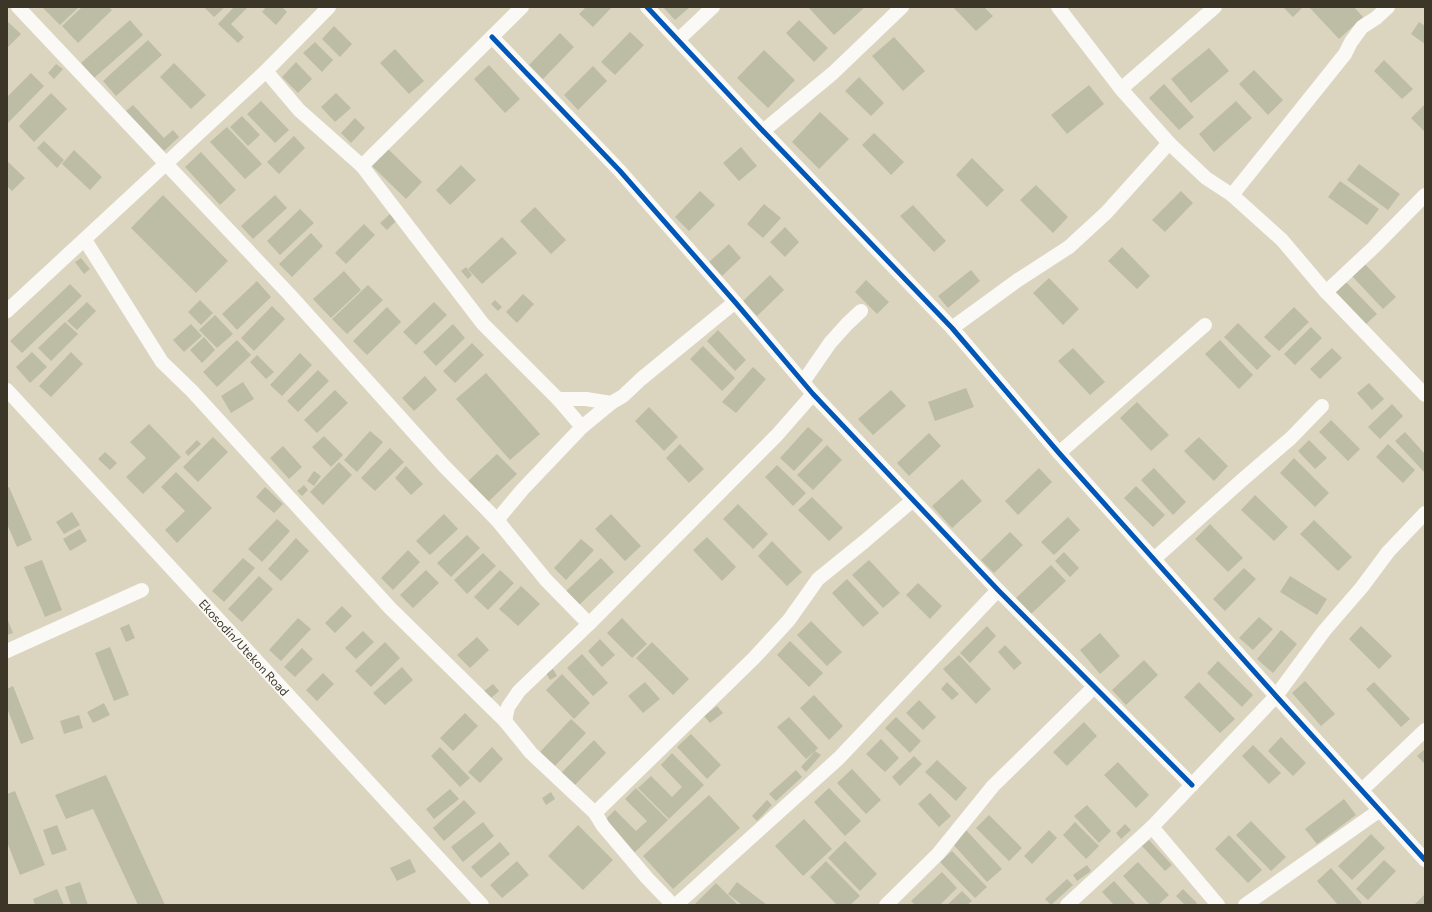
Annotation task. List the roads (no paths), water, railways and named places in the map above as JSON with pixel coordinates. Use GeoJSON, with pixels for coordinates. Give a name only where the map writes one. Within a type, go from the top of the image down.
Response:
{"type":"FeatureCollection","features":[{"type":"Feature","properties":{"kind":"street"},"geometry":{"type":"LineString","coordinates":[[7,311],[266,71],[329,7]]}},
{"type":"Feature","properties":{"kind":"street"},"geometry":{"type":"LineString","coordinates":[[362,166],[522,7]]}},
{"type":"Feature","properties":{"kind":"street"},"geometry":{"type":"LineString","coordinates":[[647,7],[763,131],[952,328],[1154,559],[1425,860]]}},
{"type":"Feature","properties":{"kind":"street"},"geometry":{"type":"LineString","coordinates":[[678,40],[713,7]]}},
{"type":"Feature","properties":{"kind":"street"},"geometry":{"type":"LineString","coordinates":[[763,131],[833,73],[902,7]]}},
{"type":"Feature","properties":{"kind":"street"},"geometry":{"type":"LineString","coordinates":[[1058,7],[1121,88],[1169,143],[1206,178],[1232,195],[1282,240],[1326,292],[1425,395]]}},
{"type":"Feature","properties":{"kind":"street"},"geometry":{"type":"LineString","coordinates":[[1121,88],[1215,7]]}},
{"type":"Feature","properties":{"kind":"street"},"geometry":{"type":"LineString","coordinates":[[1232,195],[1345,54],[1351,42],[1362,27],[1376,18],[1388,7]]}},
{"type":"Feature","properties":{"kind":"street"},"geometry":{"type":"LineString","coordinates":[[25,9],[165,164],[288,294],[444,466],[497,520],[546,580],[589,624]]}},
{"type":"Feature","properties":{"kind":"street"},"geometry":{"type":"LineString","coordinates":[[492,37],[620,171],[735,302],[813,394],[998,590],[1192,785]]}},
{"type":"Feature","properties":{"kind":"street"},"geometry":{"type":"LineString","coordinates":[[266,71],[299,110],[362,166],[483,324],[558,399],[582,427]]}},
{"type":"Feature","properties":{"kind":"street"},"geometry":{"type":"LineString","coordinates":[[952,328],[1018,280],[1069,247],[1106,213],[1169,143]]}},
{"type":"Feature","properties":{"kind":"street"},"geometry":{"type":"LineString","coordinates":[[1326,292],[1374,247],[1425,195]]}},
{"type":"Feature","properties":{"kind":"street"},"geometry":{"type":"LineString","coordinates":[[85,240],[162,362],[192,391],[390,608],[505,721],[531,753],[595,812],[608,832],[647,878],[673,905]]}},
{"type":"Feature","properties":{"kind":"street"},"geometry":{"type":"LineString","coordinates":[[497,520],[522,488],[582,427],[611,403],[623,396],[641,379],[735,302]]}},
{"type":"Feature","properties":{"kind":"street"},"geometry":{"type":"LineString","coordinates":[[803,382],[830,342],[861,311]]}},
{"type":"Feature","properties":{"kind":"street"},"geometry":{"type":"LineString","coordinates":[[1060,453],[1205,325]]}},
{"type":"Feature","properties":{"kind":"street","name":"Ekosodin/Utekon Road"},"geometry":{"type":"LineString","coordinates":[[7,390],[482,905]]}},
{"type":"Feature","properties":{"kind":"street"},"geometry":{"type":"LineString","coordinates":[[505,721],[508,707],[519,691],[589,624],[777,435],[813,394]]}},
{"type":"Feature","properties":{"kind":"street"},"geometry":{"type":"LineString","coordinates":[[558,399],[586,399],[611,403]]}},
{"type":"Feature","properties":{"kind":"street"},"geometry":{"type":"LineString","coordinates":[[1154,559],[1240,480],[1291,438],[1322,406]]}},
{"type":"Feature","properties":{"kind":"street"},"geometry":{"type":"LineString","coordinates":[[595,812],[754,658],[789,620],[818,579],[913,500]]}},
{"type":"Feature","properties":{"kind":"street"},"geometry":{"type":"LineString","coordinates":[[1067,905],[1152,827],[1276,696],[1324,631],[1362,587],[1388,552],[1425,513]]}},
{"type":"Feature","properties":{"kind":"street"},"geometry":{"type":"LineString","coordinates":[[7,651],[142,590]]}},
{"type":"Feature","properties":{"kind":"street"},"geometry":{"type":"LineString","coordinates":[[676,905],[839,758],[998,590]]}},
{"type":"Feature","properties":{"kind":"street"},"geometry":{"type":"LineString","coordinates":[[886,905],[938,854],[992,786],[1094,687]]}},
{"type":"Feature","properties":{"kind":"street"},"geometry":{"type":"LineString","coordinates":[[1362,790],[1425,730]]}},
{"type":"Feature","properties":{"kind":"street"},"geometry":{"type":"LineString","coordinates":[[1245,905],[1380,810]]}},
{"type":"Feature","properties":{"kind":"street"},"geometry":{"type":"LineString","coordinates":[[1152,827],[1218,905]]}}]}
